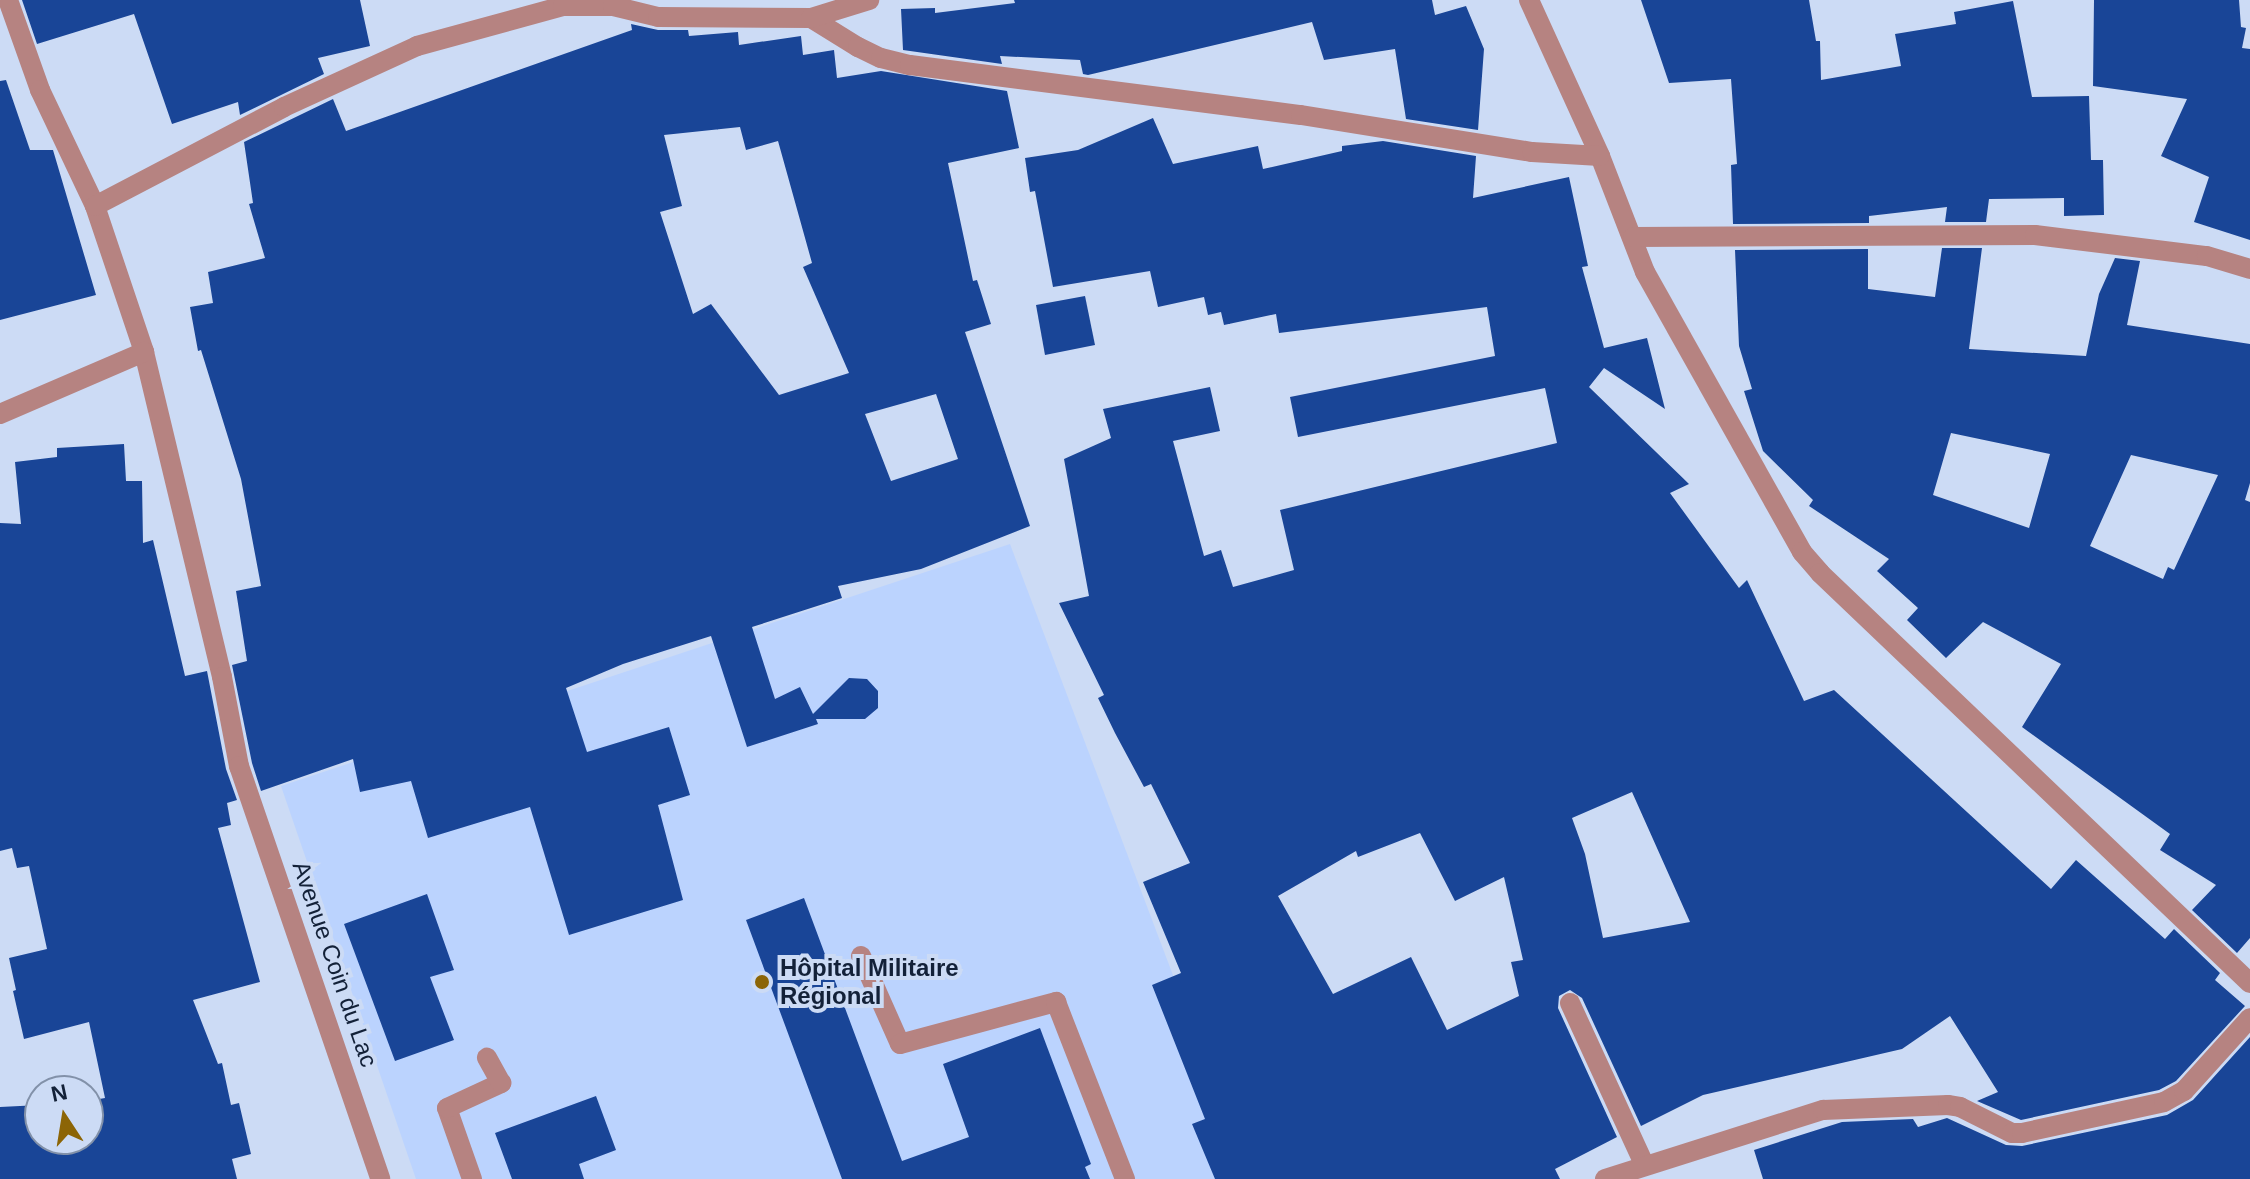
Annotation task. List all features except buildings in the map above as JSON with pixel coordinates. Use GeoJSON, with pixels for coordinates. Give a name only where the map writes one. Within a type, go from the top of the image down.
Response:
{"type":"FeatureCollection","features":[{"type":"Feature","properties":{"kind":"street","name":"Avenue Coin du Lac"},"geometry":{"type":"LineString","coordinates":[[8,0],[40,90],[95,206],[144,352],[219,662],[239,766],[380,1179]]}},
{"type":"Feature","properties":{"kind":"street"},"geometry":{"type":"LineString","coordinates":[[95,206],[284,107],[417,46],[563,6],[613,6],[658,17],[811,18],[869,0]]}},
{"type":"Feature","properties":{"kind":"street"},"geometry":{"type":"LineString","coordinates":[[1529,0],[1600,156],[1645,272],[1811,564],[2250,983]]}},
{"type":"Feature","properties":{"kind":"street"},"geometry":{"type":"LineString","coordinates":[[811,18],[881,58],[910,65],[1301,115],[1532,152],[1600,156]]}},
{"type":"Feature","properties":{"kind":"street"},"geometry":{"type":"LineString","coordinates":[[1633,237],[2035,235],[2207,256],[2250,269]]}},
{"type":"Feature","properties":{"kind":"street"},"geometry":{"type":"LineString","coordinates":[[0,414],[144,352]]}},
{"type":"Feature","properties":{"kind":"street"},"geometry":{"type":"LineString","coordinates":[[861,956],[900,1044],[1056,1002],[1125,1179]]}},
{"type":"Feature","properties":{"kind":"street"},"geometry":{"type":"LineString","coordinates":[[1570,1003],[1645,1166]]}},
{"type":"Feature","properties":{"kind":"street"},"geometry":{"type":"LineString","coordinates":[[1605,1179],[1823,1110],[1948,1105],[1960,1107],[2012,1133],[2022,1133],[2164,1102],[2184,1091],[2250,1018]]}},
{"type":"Feature","properties":{"kind":"street"},"geometry":{"type":"LineString","coordinates":[[472,1179],[447,1108],[501,1083],[487,1058]]}},
{"type":"Feature","properties":{"kind":"shaded area","name":"Hôpital Militaire Régional"},"geometry":{"type":"Polygon","coordinates":[[[1010,544],[1250,1179],[416,1179],[281,786],[1010,544]]]}},
{"type":"Feature","properties":{"kind":"place","name":"Hôpital Militaire Régional"},"geometry":{"type":"Point","coordinates":[762,982]}}]}
